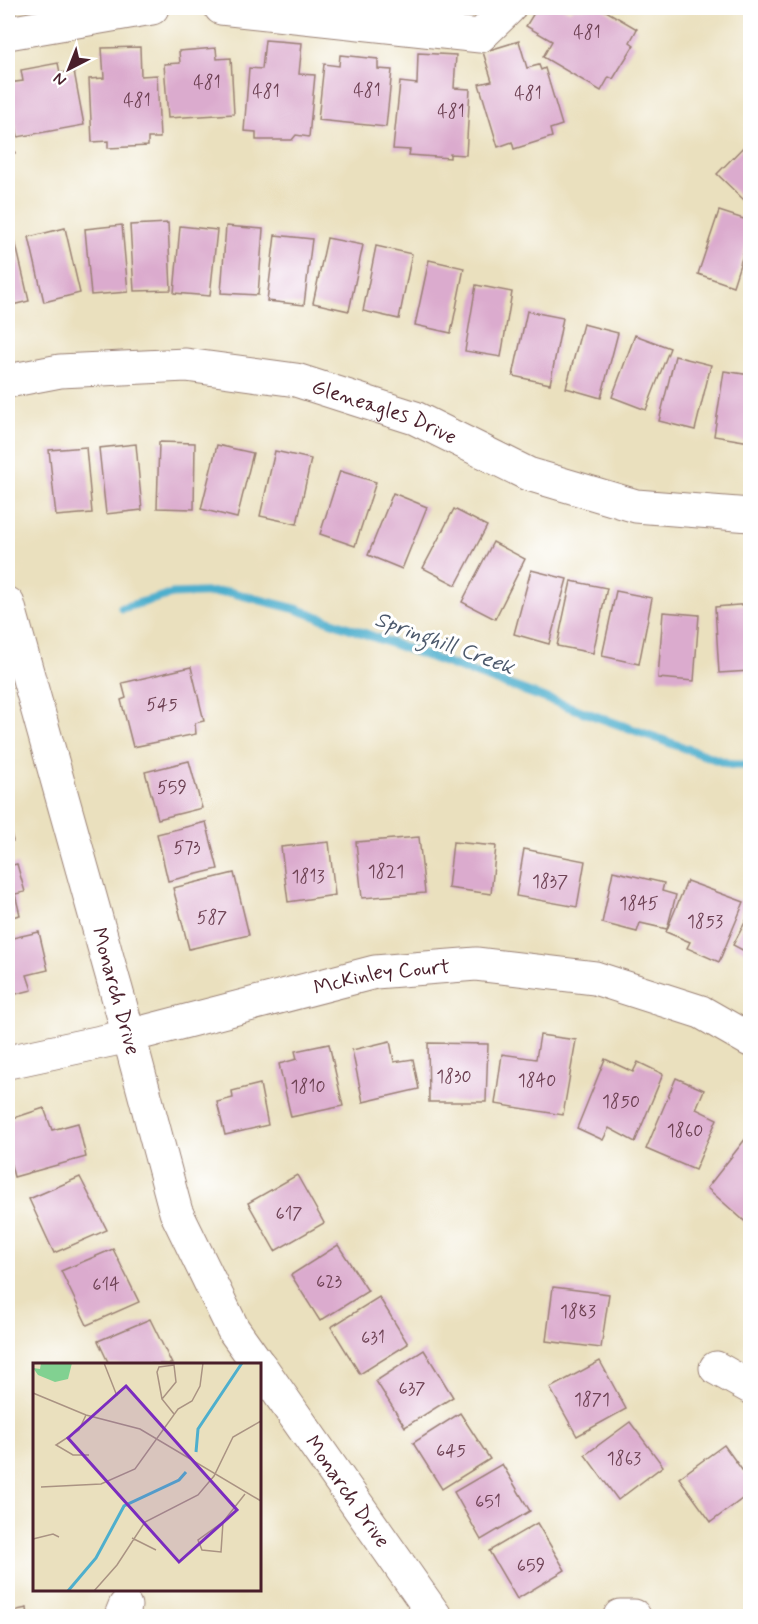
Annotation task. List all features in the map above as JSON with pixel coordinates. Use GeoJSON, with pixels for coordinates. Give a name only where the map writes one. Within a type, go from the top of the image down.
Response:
{"type":"FeatureCollection","features":[{"type":"Feature","properties":{"kind":"street"},"geometry":{"type":"LineString","coordinates":[[8,33],[152,8]]}},
{"type":"Feature","properties":{"kind":"street"},"geometry":{"type":"LineString","coordinates":[[221,8],[480,36],[509,8]]}},
{"type":"Feature","properties":{"kind":"street","name":"Gleneagles Drive"},"geometry":{"type":"LineString","coordinates":[[8,381],[60,370],[186,365],[296,380],[415,418],[528,474],[636,506],[750,514]]}},
{"type":"Feature","properties":{"kind":"street","name":"Monarch Drive"},"geometry":{"type":"LineString","coordinates":[[8,604],[176,1212],[233,1329],[258,1363]]}},
{"type":"Feature","properties":{"kind":"street","name":"McKinley Court"},"geometry":{"type":"LineString","coordinates":[[8,1062],[129,1036],[375,972],[476,964],[595,978],[701,1012],[750,1040]]}},
{"type":"Feature","properties":{"kind":"street","name":"Monarch Drive"},"geometry":{"type":"LineString","coordinates":[[261,1368],[435,1617]]}},
{"type":"Feature","properties":{"kind":"street"},"geometry":{"type":"LineString","coordinates":[[716,1368],[750,1387]]}},
{"type":"Feature","properties":{"kind":"street"},"geometry":{"type":"LineString","coordinates":[[620,1617],[634,1617]]}},
{"type":"Feature","properties":{"kind":"building"},"geometry":{"type":"Polygon","coordinates":[[[429,8],[441,8],[437,13],[429,8]]]}},
{"type":"Feature","properties":{"kind":"building"},"geometry":{"type":"Polygon","coordinates":[[[441,8],[459,8],[454,16],[441,8]]]}},
{"type":"Feature","properties":{"kind":"building"},"geometry":{"type":"Polygon","coordinates":[[[537,8],[563,8],[570,11],[573,8],[601,8],[637,29],[630,42],[634,45],[613,79],[609,77],[601,91],[543,57],[552,41],[526,26],[537,8]]]}},
{"type":"Feature","properties":{"kind":"building"},"geometry":{"type":"Polygon","coordinates":[[[265,40],[302,43],[299,74],[315,75],[309,137],[296,135],[292,140],[256,140],[256,132],[244,131],[249,68],[262,69],[265,40]]]}},
{"type":"Feature","properties":{"kind":"building"},"geometry":{"type":"Polygon","coordinates":[[[519,41],[527,68],[539,65],[541,70],[545,68],[562,125],[550,129],[552,137],[514,149],[512,142],[498,147],[479,84],[492,81],[483,52],[519,41]]]}},
{"type":"Feature","properties":{"kind":"building"},"geometry":{"type":"Polygon","coordinates":[[[140,47],[141,76],[157,75],[160,138],[148,138],[148,146],[108,148],[108,141],[92,142],[89,79],[104,78],[102,48],[140,47]]]}},
{"type":"Feature","properties":{"kind":"building"},"geometry":{"type":"Polygon","coordinates":[[[216,48],[217,59],[231,58],[234,114],[168,118],[164,64],[180,63],[179,51],[216,48]]]}},
{"type":"Feature","properties":{"kind":"building"},"geometry":{"type":"Polygon","coordinates":[[[418,53],[456,55],[454,88],[470,89],[466,155],[450,154],[450,158],[409,155],[410,150],[393,149],[400,82],[417,84],[418,53]]]}},
{"type":"Feature","properties":{"kind":"building"},"geometry":{"type":"Polygon","coordinates":[[[340,55],[378,59],[378,69],[392,70],[386,127],[318,120],[324,64],[339,66],[340,55]]]}},
{"type":"Feature","properties":{"kind":"building"},"geometry":{"type":"Polygon","coordinates":[[[58,63],[60,73],[74,71],[84,125],[18,137],[8,83],[23,81],[21,70],[58,63]]]}},
{"type":"Feature","properties":{"kind":"building"},"geometry":{"type":"Polygon","coordinates":[[[8,133],[15,153],[8,155],[8,133]]]}},
{"type":"Feature","properties":{"kind":"building"},"geometry":{"type":"Polygon","coordinates":[[[750,140],[750,193],[744,200],[717,174],[750,140]]]}},
{"type":"Feature","properties":{"kind":"building"},"geometry":{"type":"Polygon","coordinates":[[[719,211],[750,221],[750,233],[733,286],[698,274],[719,211]]]}},
{"type":"Feature","properties":{"kind":"building"},"geometry":{"type":"Polygon","coordinates":[[[168,223],[171,290],[134,291],[130,225],[168,223]]]}},
{"type":"Feature","properties":{"kind":"building"},"geometry":{"type":"Polygon","coordinates":[[[122,225],[128,292],[91,295],[85,229],[122,225]]]}},
{"type":"Feature","properties":{"kind":"building"},"geometry":{"type":"Polygon","coordinates":[[[180,226],[217,230],[210,296],[174,293],[180,226]]]}},
{"type":"Feature","properties":{"kind":"building"},"geometry":{"type":"Polygon","coordinates":[[[226,226],[263,229],[258,295],[221,293],[226,226]]]}},
{"type":"Feature","properties":{"kind":"building"},"geometry":{"type":"Polygon","coordinates":[[[65,228],[80,293],[44,302],[29,237],[65,228]]]}},
{"type":"Feature","properties":{"kind":"building"},"geometry":{"type":"Polygon","coordinates":[[[275,235],[312,239],[304,305],[267,301],[275,235]]]}},
{"type":"Feature","properties":{"kind":"building"},"geometry":{"type":"Polygon","coordinates":[[[14,236],[29,301],[8,306],[8,238],[14,236]]]}},
{"type":"Feature","properties":{"kind":"building"},"geometry":{"type":"Polygon","coordinates":[[[327,238],[363,245],[349,311],[313,303],[327,238]]]}},
{"type":"Feature","properties":{"kind":"building"},"geometry":{"type":"Polygon","coordinates":[[[376,246],[412,254],[399,319],[363,311],[376,246]]]}},
{"type":"Feature","properties":{"kind":"building"},"geometry":{"type":"Polygon","coordinates":[[[429,260],[464,268],[451,333],[415,325],[429,260]]]}},
{"type":"Feature","properties":{"kind":"building"},"geometry":{"type":"Polygon","coordinates":[[[476,285],[512,292],[501,357],[465,351],[476,285]]]}},
{"type":"Feature","properties":{"kind":"building"},"geometry":{"type":"Polygon","coordinates":[[[527,311],[563,318],[550,384],[513,376],[527,311]]]}},
{"type":"Feature","properties":{"kind":"building"},"geometry":{"type":"Polygon","coordinates":[[[583,324],[618,333],[601,398],[566,388],[583,324]]]}},
{"type":"Feature","properties":{"kind":"building"},"geometry":{"type":"Polygon","coordinates":[[[635,335],[670,348],[646,410],[612,397],[635,335]]]}},
{"type":"Feature","properties":{"kind":"building"},"geometry":{"type":"Polygon","coordinates":[[[675,356],[711,365],[695,430],[659,421],[675,356]]]}},
{"type":"Feature","properties":{"kind":"building"},"geometry":{"type":"Polygon","coordinates":[[[724,371],[750,375],[750,442],[714,436],[724,371]]]}},
{"type":"Feature","properties":{"kind":"building"},"geometry":{"type":"Polygon","coordinates":[[[159,442],[195,443],[194,509],[157,508],[159,442]]]}},
{"type":"Feature","properties":{"kind":"building"},"geometry":{"type":"Polygon","coordinates":[[[136,444],[142,510],[106,514],[99,448],[136,444]]]}},
{"type":"Feature","properties":{"kind":"building"},"geometry":{"type":"Polygon","coordinates":[[[217,445],[253,453],[237,518],[201,509],[217,445]]]}},
{"type":"Feature","properties":{"kind":"building"},"geometry":{"type":"Polygon","coordinates":[[[86,447],[92,513],[56,516],[49,450],[86,447]]]}},
{"type":"Feature","properties":{"kind":"building"},"geometry":{"type":"Polygon","coordinates":[[[275,451],[311,459],[297,524],[260,516],[275,451]]]}},
{"type":"Feature","properties":{"kind":"building"},"geometry":{"type":"Polygon","coordinates":[[[340,471],[376,482],[355,546],[320,534],[340,471]]]}},
{"type":"Feature","properties":{"kind":"building"},"geometry":{"type":"Polygon","coordinates":[[[393,493],[427,507],[402,569],[368,555],[393,493]]]}},
{"type":"Feature","properties":{"kind":"building"},"geometry":{"type":"Polygon","coordinates":[[[454,509],[487,526],[456,585],[423,568],[454,509]]]}},
{"type":"Feature","properties":{"kind":"building"},"geometry":{"type":"Polygon","coordinates":[[[493,542],[525,559],[495,619],[462,602],[493,542]]]}},
{"type":"Feature","properties":{"kind":"building"},"geometry":{"type":"Polygon","coordinates":[[[531,570],[567,579],[549,644],[514,634],[531,570]]]}},
{"type":"Feature","properties":{"kind":"building"},"geometry":{"type":"Polygon","coordinates":[[[571,581],[607,588],[593,653],[557,646],[571,581]]]}},
{"type":"Feature","properties":{"kind":"building"},"geometry":{"type":"Polygon","coordinates":[[[616,591],[652,598],[639,664],[602,656],[616,591]]]}},
{"type":"Feature","properties":{"kind":"building"},"geometry":{"type":"Polygon","coordinates":[[[750,604],[750,671],[719,673],[715,607],[750,604]]]}},
{"type":"Feature","properties":{"kind":"building"},"geometry":{"type":"Polygon","coordinates":[[[663,612],[699,615],[694,681],[658,678],[663,612]]]}},
{"type":"Feature","properties":{"kind":"building"},"geometry":{"type":"Polygon","coordinates":[[[191,667],[204,721],[195,723],[196,734],[133,747],[121,700],[126,698],[122,683],[191,667]]]}},
{"type":"Feature","properties":{"kind":"building"},"geometry":{"type":"Polygon","coordinates":[[[189,761],[202,808],[158,819],[145,772],[189,761]]]}},
{"type":"Feature","properties":{"kind":"building"},"geometry":{"type":"Polygon","coordinates":[[[8,821],[13,841],[8,842],[8,821]]]}},
{"type":"Feature","properties":{"kind":"building"},"geometry":{"type":"Polygon","coordinates":[[[206,822],[218,869],[168,881],[157,834],[206,822]]]}},
{"type":"Feature","properties":{"kind":"building"},"geometry":{"type":"Polygon","coordinates":[[[419,837],[425,893],[362,898],[356,842],[419,837]]]}},
{"type":"Feature","properties":{"kind":"building"},"geometry":{"type":"Polygon","coordinates":[[[329,842],[335,895],[288,902],[281,847],[329,842]]]}},
{"type":"Feature","properties":{"kind":"building"},"geometry":{"type":"Polygon","coordinates":[[[453,842],[496,846],[491,894],[448,888],[453,842]]]}},
{"type":"Feature","properties":{"kind":"building"},"geometry":{"type":"Polygon","coordinates":[[[524,849],[585,861],[577,907],[516,896],[524,849]]]}},
{"type":"Feature","properties":{"kind":"building"},"geometry":{"type":"Polygon","coordinates":[[[17,864],[25,892],[15,894],[20,915],[8,918],[8,866],[17,864]]]}},
{"type":"Feature","properties":{"kind":"building"},"geometry":{"type":"Polygon","coordinates":[[[613,871],[664,883],[662,891],[676,895],[667,929],[640,923],[637,932],[602,923],[613,871]]]}},
{"type":"Feature","properties":{"kind":"building"},"geometry":{"type":"Polygon","coordinates":[[[234,873],[249,935],[189,949],[173,888],[234,873]]]}},
{"type":"Feature","properties":{"kind":"building"},"geometry":{"type":"Polygon","coordinates":[[[687,881],[744,902],[719,962],[687,948],[690,942],[666,932],[687,881]]]}},
{"type":"Feature","properties":{"kind":"building"},"geometry":{"type":"Polygon","coordinates":[[[750,913],[750,954],[733,945],[750,913]]]}},
{"type":"Feature","properties":{"kind":"building"},"geometry":{"type":"Polygon","coordinates":[[[39,932],[48,970],[27,975],[32,990],[8,996],[8,939],[39,932]]]}},
{"type":"Feature","properties":{"kind":"building"},"geometry":{"type":"Polygon","coordinates":[[[540,1035],[576,1040],[563,1115],[495,1104],[502,1054],[536,1059],[540,1035]]]}},
{"type":"Feature","properties":{"kind":"building"},"geometry":{"type":"Polygon","coordinates":[[[390,1041],[394,1062],[413,1059],[419,1089],[363,1102],[352,1050],[390,1041]]]}},
{"type":"Feature","properties":{"kind":"building"},"geometry":{"type":"Polygon","coordinates":[[[428,1043],[488,1044],[486,1102],[429,1102],[428,1043]]]}},
{"type":"Feature","properties":{"kind":"building"},"geometry":{"type":"Polygon","coordinates":[[[329,1044],[343,1106],[291,1117],[279,1064],[297,1059],[295,1051],[329,1044]]]}},
{"type":"Feature","properties":{"kind":"building"},"geometry":{"type":"Polygon","coordinates":[[[605,1059],[633,1072],[638,1062],[663,1074],[635,1142],[609,1128],[603,1140],[577,1128],[605,1059]]]}},
{"type":"Feature","properties":{"kind":"building"},"geometry":{"type":"Polygon","coordinates":[[[676,1078],[704,1090],[696,1109],[717,1119],[695,1170],[646,1149],[676,1078]]]}},
{"type":"Feature","properties":{"kind":"building"},"geometry":{"type":"Polygon","coordinates":[[[260,1084],[268,1125],[225,1135],[217,1102],[233,1098],[232,1091],[260,1084]]]}},
{"type":"Feature","properties":{"kind":"building"},"geometry":{"type":"Polygon","coordinates":[[[44,1108],[52,1130],[78,1123],[86,1157],[14,1177],[8,1153],[8,1120],[44,1108]]]}},
{"type":"Feature","properties":{"kind":"building"},"geometry":{"type":"Polygon","coordinates":[[[750,1133],[750,1226],[707,1188],[750,1133]]]}},
{"type":"Feature","properties":{"kind":"building"},"geometry":{"type":"Polygon","coordinates":[[[297,1175],[324,1223],[275,1251],[248,1203],[297,1175]]]}},
{"type":"Feature","properties":{"kind":"building"},"geometry":{"type":"Polygon","coordinates":[[[80,1177],[107,1230],[54,1253],[29,1199],[80,1177]]]}},
{"type":"Feature","properties":{"kind":"building"},"geometry":{"type":"Polygon","coordinates":[[[338,1245],[368,1291],[320,1321],[291,1275],[338,1245]]]}},
{"type":"Feature","properties":{"kind":"building"},"geometry":{"type":"Polygon","coordinates":[[[113,1249],[139,1302],[87,1325],[61,1271],[113,1249]]]}},
{"type":"Feature","properties":{"kind":"building"},"geometry":{"type":"Polygon","coordinates":[[[553,1287],[609,1294],[601,1348],[546,1341],[553,1287]]]}},
{"type":"Feature","properties":{"kind":"building"},"geometry":{"type":"Polygon","coordinates":[[[379,1297],[408,1344],[360,1374],[331,1327],[379,1297]]]}},
{"type":"Feature","properties":{"kind":"building"},"geometry":{"type":"Polygon","coordinates":[[[150,1319],[172,1363],[109,1363],[98,1341],[150,1319]]]}},
{"type":"Feature","properties":{"kind":"building"},"geometry":{"type":"Polygon","coordinates":[[[424,1350],[453,1397],[405,1427],[376,1381],[424,1350]]]}},
{"type":"Feature","properties":{"kind":"building"},"geometry":{"type":"Polygon","coordinates":[[[600,1361],[626,1409],[577,1436],[550,1388],[600,1361]]]}},
{"type":"Feature","properties":{"kind":"building"},"geometry":{"type":"Polygon","coordinates":[[[460,1413],[490,1459],[442,1489],[413,1443],[460,1413]]]}},
{"type":"Feature","properties":{"kind":"building"},"geometry":{"type":"Polygon","coordinates":[[[630,1422],[663,1466],[618,1500],[585,1455],[630,1422]]]}},
{"type":"Feature","properties":{"kind":"building"},"geometry":{"type":"Polygon","coordinates":[[[724,1445],[750,1481],[750,1493],[711,1522],[679,1478],[724,1445]]]}},
{"type":"Feature","properties":{"kind":"building"},"geometry":{"type":"Polygon","coordinates":[[[502,1464],[530,1511],[481,1540],[454,1492],[502,1464]]]}},
{"type":"Feature","properties":{"kind":"building"},"geometry":{"type":"Polygon","coordinates":[[[537,1523],[565,1570],[517,1599],[489,1551],[537,1523]]]}},
{"type":"Feature","properties":{"kind":"building"},"geometry":{"type":"Polygon","coordinates":[[[27,1608],[28,1616],[18,1616],[17,1610],[27,1608]]]}},
{"type":"Feature","properties":{"kind":"waterway","name":"Springhill Creek"},"geometry":{"type":"LineString","coordinates":[[122,608],[172,594],[229,592],[296,609],[732,765],[750,765]]}}]}
